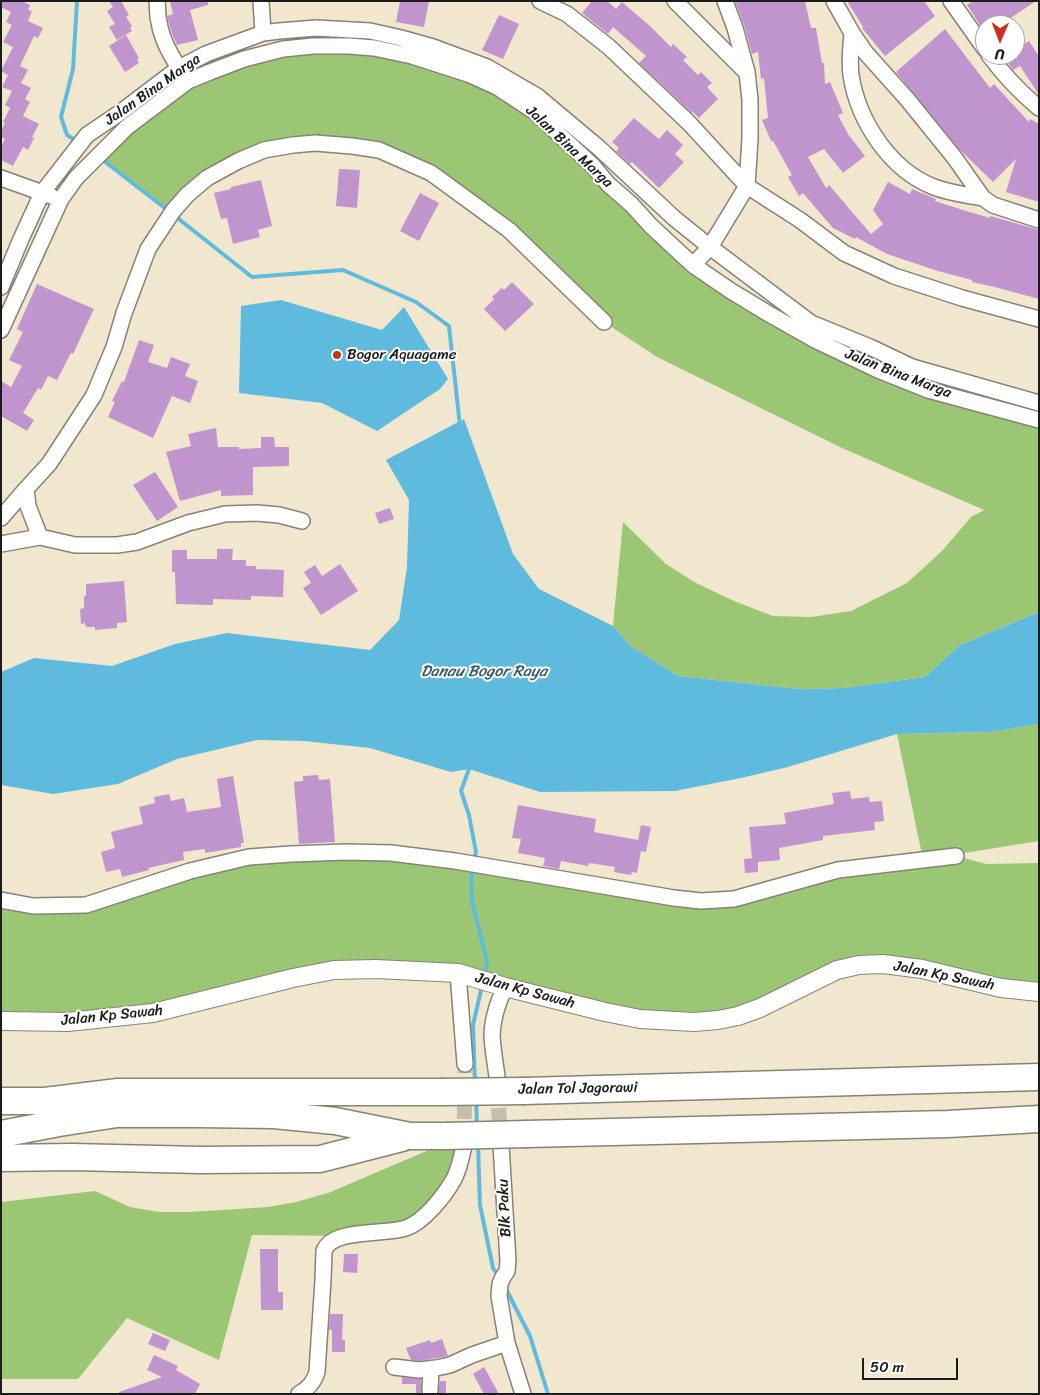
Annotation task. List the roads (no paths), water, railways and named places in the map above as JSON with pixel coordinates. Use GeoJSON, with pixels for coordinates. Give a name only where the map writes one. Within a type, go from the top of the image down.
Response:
{"type":"FeatureCollection","features":[{"type":"Feature","properties":{"kind":"highway","name":"Jalan Tol Jagorawi"},"geometry":{"type":"LineString","coordinates":[[118,1092],[524,1091],[1039,1077]]}},
{"type":"Feature","properties":{"kind":"highway"},"geometry":{"type":"LineString","coordinates":[[1,1089],[93,1088],[118,1092]]}},
{"type":"Feature","properties":{"kind":"highway"},"geometry":{"type":"LineString","coordinates":[[1,1101],[45,1101],[118,1092]]}},
{"type":"Feature","properties":{"kind":"highway"},"geometry":{"type":"LineString","coordinates":[[1,1134],[117,1114],[274,1115],[335,1121],[410,1136],[455,1140],[527,1134],[948,1124],[1039,1119]]}},
{"type":"Feature","properties":{"kind":"highway"},"geometry":{"type":"LineString","coordinates":[[1,1158],[320,1159],[410,1136]]}},
{"type":"Feature","properties":{"kind":"street"},"geometry":{"type":"LineString","coordinates":[[157,1],[159,22],[164,38],[171,55],[188,81]]}},
{"type":"Feature","properties":{"kind":"street"},"geometry":{"type":"LineString","coordinates":[[261,1],[263,33]]}},
{"type":"Feature","properties":{"kind":"street"},"geometry":{"type":"LineString","coordinates":[[540,1],[567,14],[609,47],[689,123],[747,186],[800,220],[844,253],[894,276],[962,298],[1039,319]]}},
{"type":"Feature","properties":{"kind":"street"},"geometry":{"type":"LineString","coordinates":[[675,1],[746,72]]}},
{"type":"Feature","properties":{"kind":"street"},"geometry":{"type":"LineString","coordinates":[[693,265],[710,247],[747,186],[750,109],[746,72],[726,1]]}},
{"type":"Feature","properties":{"kind":"street"},"geometry":{"type":"LineString","coordinates":[[834,1],[865,52],[954,157],[982,198]]}},
{"type":"Feature","properties":{"kind":"street"},"geometry":{"type":"LineString","coordinates":[[951,1],[975,35]]}},
{"type":"Feature","properties":{"kind":"street","name":"Jalan Bina Marga"},"geometry":{"type":"LineString","coordinates":[[42,194],[86,136],[179,68],[206,54],[263,33],[279,30],[316,28],[370,32],[401,38],[433,47],[487,67],[537,96],[599,148],[674,218],[810,323],[870,347],[912,367],[1039,403]]}},
{"type":"Feature","properties":{"kind":"street"},"geometry":{"type":"LineString","coordinates":[[852,33],[850,74],[857,100],[878,142],[891,158],[903,170],[934,188],[982,198],[993,205],[1039,220]]}},
{"type":"Feature","properties":{"kind":"street","name":"Jalan Bina Marga"},"geometry":{"type":"LineString","coordinates":[[1,330],[61,199],[76,178],[127,127],[188,81],[244,59],[283,48],[349,46],[374,48],[412,56],[468,74],[496,87],[535,112],[693,265],[769,314],[821,343],[878,370],[928,390],[1039,420]]}},
{"type":"Feature","properties":{"kind":"street"},"geometry":{"type":"LineString","coordinates":[[996,65],[1039,108]]}},
{"type":"Feature","properties":{"kind":"street"},"geometry":{"type":"LineString","coordinates":[[1,518],[49,464],[94,395],[114,347],[124,313],[148,250],[173,211],[187,194],[207,178],[238,161],[264,150],[293,145],[352,146],[380,150],[431,172],[509,230],[604,322]]}},
{"type":"Feature","properties":{"kind":"street"},"geometry":{"type":"LineString","coordinates":[[1,178],[42,194],[61,199]]}},
{"type":"Feature","properties":{"kind":"street"},"geometry":{"type":"LineString","coordinates":[[1,288],[42,194]]}},
{"type":"Feature","properties":{"kind":"street"},"geometry":{"type":"LineString","coordinates":[[26,488],[28,506],[40,537]]}},
{"type":"Feature","properties":{"kind":"street"},"geometry":{"type":"LineString","coordinates":[[1,544],[40,537],[75,545],[117,545],[137,542],[188,523],[225,514],[257,513],[279,515],[302,521]]}},
{"type":"Feature","properties":{"kind":"street"},"geometry":{"type":"LineString","coordinates":[[1,900],[33,906],[86,905],[190,871],[249,858],[346,852],[391,853],[455,861],[700,901],[734,899],[838,870],[956,856]]}},
{"type":"Feature","properties":{"kind":"street","name":"Jalan Kp Sawah"},"geometry":{"type":"LineString","coordinates":[[1,1021],[68,1022],[153,1014],[294,978],[334,970],[376,969],[461,974],[605,1012],[640,1019],[694,1022],[718,1020],[745,1014],[837,970],[858,966],[883,964],[922,969],[1001,988],[1039,992]]}},
{"type":"Feature","properties":{"kind":"street"},"geometry":{"type":"LineString","coordinates":[[461,974],[465,1064]]}},
{"type":"Feature","properties":{"kind":"street"},"geometry":{"type":"LineString","coordinates":[[497,1076],[492,1037],[501,985]]}},
{"type":"Feature","properties":{"kind":"street"},"geometry":{"type":"LineString","coordinates":[[299,1394],[308,1388],[318,1372],[325,1247],[344,1236],[390,1232],[408,1228],[429,1213],[454,1178],[455,1140]]}},
{"type":"Feature","properties":{"kind":"street","name":"Blk Paku"},"geometry":{"type":"LineString","coordinates":[[502,1145],[508,1248],[499,1296],[507,1343],[523,1394]]}},
{"type":"Feature","properties":{"kind":"street"},"geometry":{"type":"LineString","coordinates":[[394,1366],[419,1370],[431,1369],[450,1365],[507,1343]]}},
{"type":"Feature","properties":{"kind":"street"},"geometry":{"type":"LineString","coordinates":[[430,1390],[431,1369]]}},
{"type":"Feature","properties":{"kind":"water","name":"Bogor Aquagame"},"geometry":{"type":"Polygon","coordinates":[[[281,300],[382,330],[404,307],[448,379],[440,389],[377,431],[322,403],[239,393],[241,306],[281,300]]]}},
{"type":"Feature","properties":{"kind":"water","name":"Danau Bogor Raya"},"geometry":{"type":"Polygon","coordinates":[[[464,419],[513,554],[539,589],[613,626],[632,647],[678,676],[799,689],[844,688],[925,677],[960,645],[1039,612],[1039,724],[990,732],[897,734],[788,767],[675,791],[540,792],[469,769],[451,772],[370,748],[304,741],[257,740],[177,759],[118,784],[53,794],[1,785],[1,672],[34,658],[112,666],[175,644],[227,633],[370,650],[399,620],[407,567],[409,500],[386,460],[464,419]]]}},
{"type":"Feature","properties":{"kind":"waterway"},"geometry":{"type":"LineString","coordinates":[[77,1],[73,69],[61,117],[67,135],[78,142]]}},
{"type":"Feature","properties":{"kind":"waterway"},"geometry":{"type":"LineString","coordinates":[[100,158],[170,212]]}},
{"type":"Feature","properties":{"kind":"waterway"},"geometry":{"type":"LineString","coordinates":[[175,216],[252,277],[343,270],[416,302],[449,326],[460,426]]}},
{"type":"Feature","properties":{"kind":"waterway"},"geometry":{"type":"LineString","coordinates":[[473,767],[469,769],[461,791],[469,815],[476,852],[474,861]]}},
{"type":"Feature","properties":{"kind":"waterway"},"geometry":{"type":"LineString","coordinates":[[473,868],[471,878],[472,901],[487,962],[484,977]]}},
{"type":"Feature","properties":{"kind":"waterway"},"geometry":{"type":"LineString","coordinates":[[475,1083],[473,1025],[482,986]]}},
{"type":"Feature","properties":{"kind":"waterway"},"geometry":{"type":"LineString","coordinates":[[476,1100],[477,1125]]}},
{"type":"Feature","properties":{"kind":"waterway"},"geometry":{"type":"LineString","coordinates":[[478,1145],[480,1205],[493,1268],[499,1277]]}},
{"type":"Feature","properties":{"kind":"waterway"},"geometry":{"type":"LineString","coordinates":[[505,1287],[530,1336],[548,1394]]}},
{"type":"Feature","properties":{"kind":"tunnel"},"geometry":{"type":"LineString","coordinates":[[464,1142],[465,1064]]}},
{"type":"Feature","properties":{"kind":"tunnel"},"geometry":{"type":"LineString","coordinates":[[497,1085],[501,1142]]}},
{"type":"Feature","properties":{"kind":"place","name":"Bogor Aquagame"},"geometry":{"type":"Point","coordinates":[337,355]}}]}
